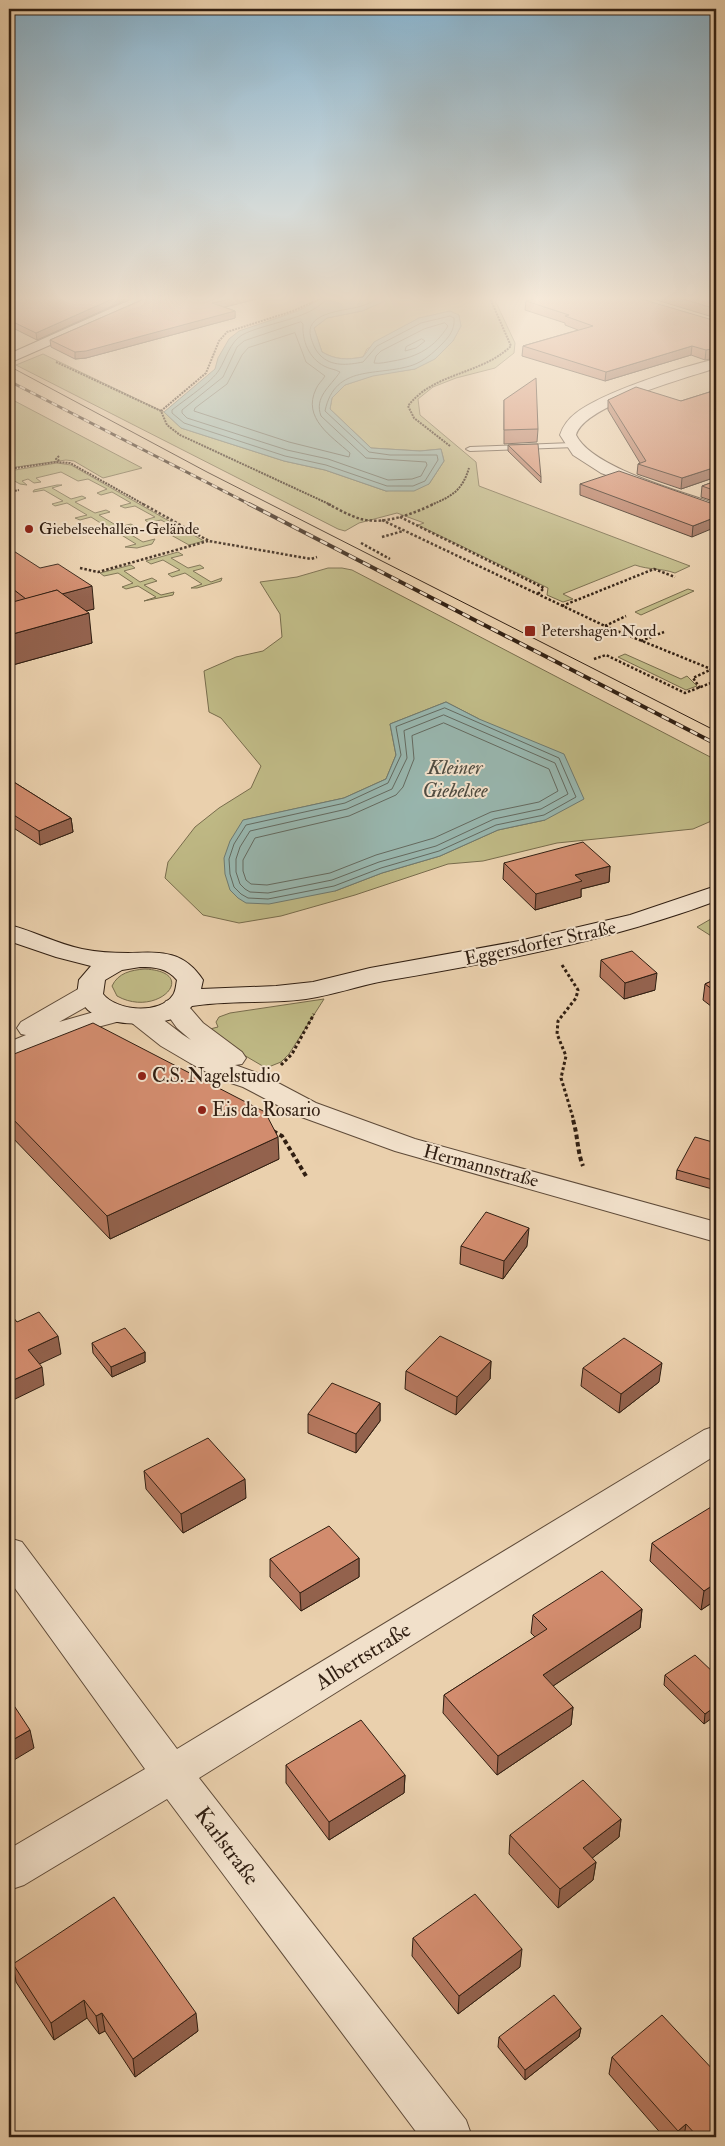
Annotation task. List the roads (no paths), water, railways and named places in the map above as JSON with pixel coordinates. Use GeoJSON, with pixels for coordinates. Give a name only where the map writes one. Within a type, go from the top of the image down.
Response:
{"type":"FeatureCollection","features":[{"type":"Feature","properties":{"kind":"street"},"geometry":{"type":"LineString","coordinates":[[621,396],[589,411],[572,424],[568,435],[572,445],[590,461],[607,470],[716,510]]}},
{"type":"Feature","properties":{"kind":"street"},"geometry":{"type":"LineString","coordinates":[[681,497],[708,487]]}},
{"type":"Feature","properties":{"kind":"street","name":"Eggersdorfer Straße"},"geometry":{"type":"LineString","coordinates":[[9,1051],[81,1023],[128,1015],[162,1012],[180,1003],[224,994],[270,994],[306,991],[361,978],[535,946],[618,927],[663,913],[716,893]]}},
{"type":"Feature","properties":{"kind":"street"},"geometry":{"type":"LineString","coordinates":[[9,933],[86,958],[106,961],[163,960],[173,964],[187,974],[191,986],[180,1003]]}},
{"type":"Feature","properties":{"kind":"street"},"geometry":{"type":"LineString","coordinates":[[9,933],[18,944],[90,988]]}},
{"type":"Feature","properties":{"kind":"street"},"geometry":{"type":"LineString","coordinates":[[9,1040],[90,988],[100,971],[128,960]]}},
{"type":"Feature","properties":{"kind":"street","name":"Eggersdorfer Straße"},"geometry":{"type":"LineString","coordinates":[[187,974],[247,981],[287,982],[331,978],[361,978]]}},
{"type":"Feature","properties":{"kind":"street","name":"Hermannstraße"},"geometry":{"type":"LineString","coordinates":[[90,988],[97,1006],[128,1015],[200,1058],[229,1073],[256,1082],[306,1109],[405,1145],[716,1232]]}},
{"type":"Feature","properties":{"kind":"street","name":"Hermannstraße"},"geometry":{"type":"LineString","coordinates":[[180,1003],[182,1018],[242,1065],[256,1082]]}},
{"type":"Feature","properties":{"kind":"street","name":"Albertstraße"},"geometry":{"type":"LineString","coordinates":[[9,1871],[172,1774],[716,1439]]}},
{"type":"Feature","properties":{"kind":"street","name":"Karlstraße"},"geometry":{"type":"LineString","coordinates":[[9,1552],[172,1774],[449,2137]]}},
{"type":"Feature","properties":{"kind":"lane"},"geometry":{"type":"LineString","coordinates":[[470,449],[572,445]]}},
{"type":"Feature","properties":{"kind":"water"},"geometry":{"type":"Polygon","coordinates":[[[183,396],[334,396],[330,409],[371,448],[420,451],[441,449],[444,461],[429,484],[414,491],[386,491],[325,470],[284,461],[181,428],[164,412],[183,396]]]}},
{"type":"Feature","properties":{"kind":"water","name":"Kleiner Giebelsee"},"geometry":{"type":"Polygon","coordinates":[[[446,702],[479,719],[564,754],[584,799],[545,820],[498,830],[440,856],[382,873],[335,891],[269,904],[246,903],[230,890],[225,874],[224,858],[230,841],[243,820],[344,798],[386,779],[396,755],[390,724],[446,702]]]}},
{"type":"Feature","properties":{"kind":"tram line"},"geometry":{"type":"LineString","coordinates":[[65,396],[207,472],[716,731]]}},
{"type":"Feature","properties":{"kind":"railway"},"geometry":{"type":"LineString","coordinates":[[39,396],[251,505]]}},
{"type":"Feature","properties":{"kind":"railway"},"geometry":{"type":"LineString","coordinates":[[249,504],[716,744]]}},
{"type":"Feature","properties":{"kind":"place","name":"Giebelseehallen-Gelände"},"geometry":{"type":"Point","coordinates":[29,529]}},
{"type":"Feature","properties":{"kind":"place","name":"Petershagen Nord"},"geometry":{"type":"Point","coordinates":[530,631]}},
{"type":"Feature","properties":{"kind":"place","name":"C.S. Nagelstudio"},"geometry":{"type":"Point","coordinates":[142,1076]}},
{"type":"Feature","properties":{"kind":"place","name":"Eis da Rosario"},"geometry":{"type":"Point","coordinates":[202,1110]}}]}
